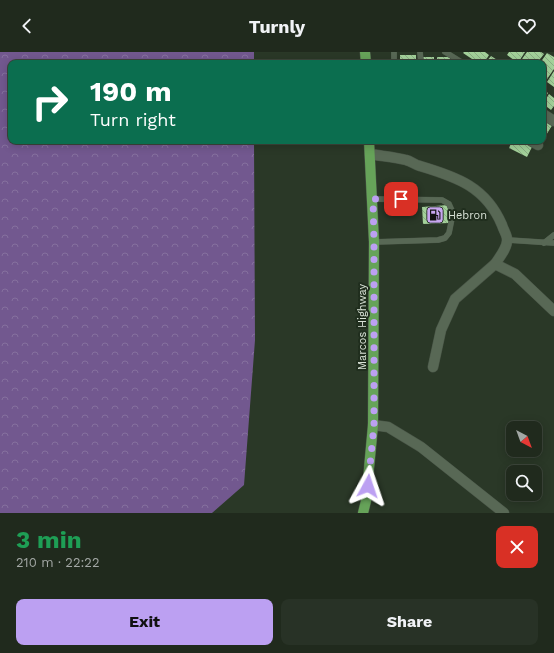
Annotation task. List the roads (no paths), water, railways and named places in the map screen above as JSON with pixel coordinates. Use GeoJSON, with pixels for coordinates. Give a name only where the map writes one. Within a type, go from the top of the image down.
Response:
{"type":"FeatureCollection","features":[{"type":"Feature","properties":{"kind":"main road","name":"Marcos Highway"},"geometry":{"type":"LineString","coordinates":[[363,513],[366,501],[374,425],[374,242],[369,144]]}},
{"type":"Feature","properties":{"kind":"street"},"geometry":{"type":"LineString","coordinates":[[370,154],[407,160],[418,166],[454,177],[468,185],[492,205],[508,240],[495,264],[455,299],[441,330],[433,367]]}},
{"type":"Feature","properties":{"kind":"street"},"geometry":{"type":"LineString","coordinates":[[495,264],[515,274],[554,311]]}},
{"type":"Feature","properties":{"kind":"street"},"geometry":{"type":"LineString","coordinates":[[374,425],[388,426],[421,447],[466,481],[504,513]]}},
{"type":"Feature","properties":{"kind":"lane"},"geometry":{"type":"LineString","coordinates":[[444,52],[456,60]]}},
{"type":"Feature","properties":{"kind":"lane"},"geometry":{"type":"LineString","coordinates":[[373,199],[442,200],[449,204],[453,212],[449,233],[445,238],[438,240],[374,242]]}},
{"type":"Feature","properties":{"kind":"lane"},"geometry":{"type":"LineString","coordinates":[[544,243],[554,235]]}},
{"type":"Feature","properties":{"kind":"lane"},"geometry":{"type":"LineString","coordinates":[[508,240],[554,243]]}},
{"type":"Feature","properties":{"kind":"place","name":"Hebron"},"geometry":{"type":"Point","coordinates":[435,215]}}]}
